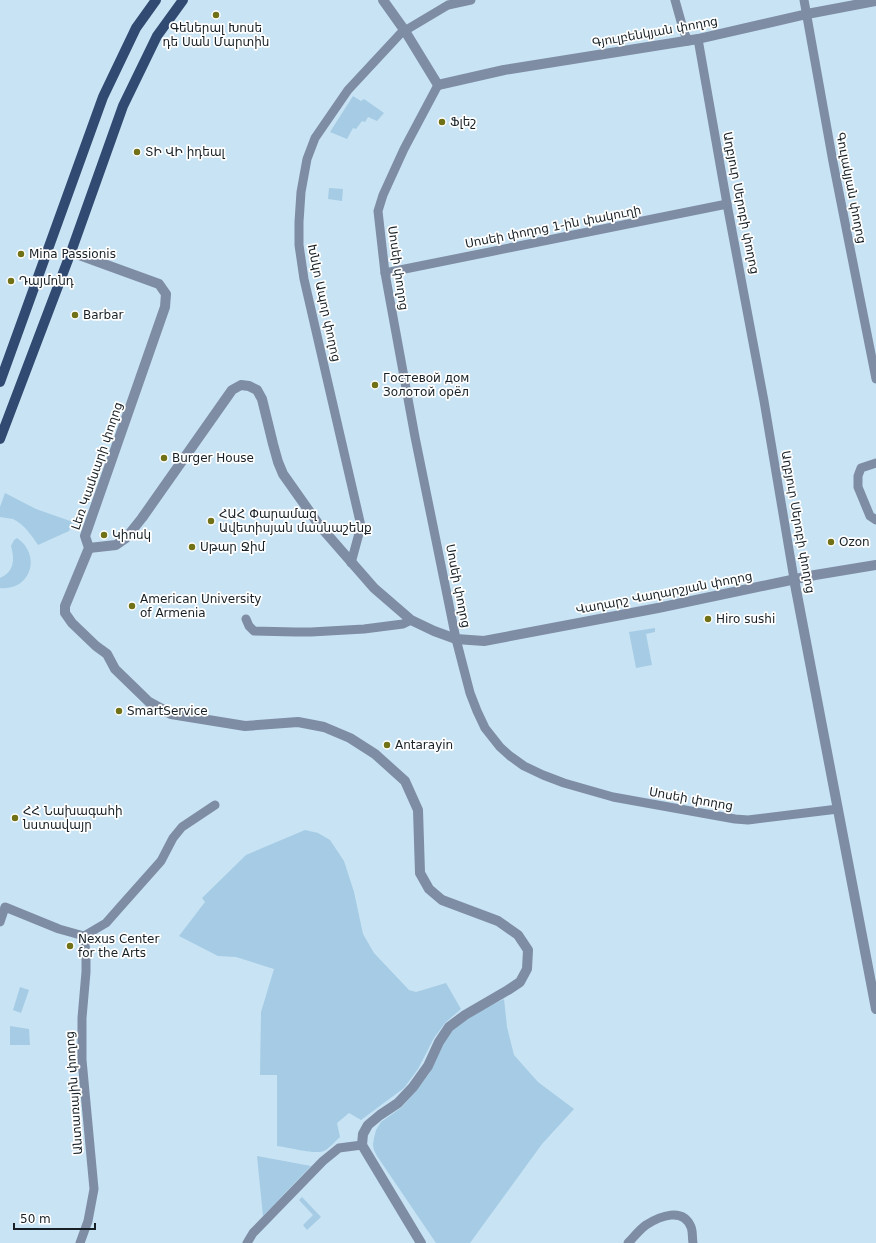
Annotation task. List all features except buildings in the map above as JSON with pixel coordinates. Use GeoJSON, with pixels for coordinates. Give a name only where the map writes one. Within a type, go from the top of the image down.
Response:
{"type":"FeatureCollection","features":[{"type":"Feature","properties":{"kind":"main road"},"geometry":{"type":"LineString","coordinates":[[0,382],[103,97],[136,28],[156,0]]}},
{"type":"Feature","properties":{"kind":"main road"},"geometry":{"type":"LineString","coordinates":[[0,439],[71,252],[123,106],[157,36],[183,0]]}},
{"type":"Feature","properties":{"kind":"street"},"geometry":{"type":"LineString","coordinates":[[383,0],[406,31],[438,85]]}},
{"type":"Feature","properties":{"kind":"street","name":"Խնկո Ապոր փողոց"},"geometry":{"type":"LineString","coordinates":[[351,563],[361,526],[304,278],[299,245],[301,192],[307,159],[315,138],[348,90],[401,33],[448,4],[471,0]]}},
{"type":"Feature","properties":{"kind":"street","name":"Աղբյուր Սերոբի փողոց"},"geometry":{"type":"LineString","coordinates":[[675,0],[684,32],[693,40],[727,204],[763,393],[794,579],[876,1010]]}},
{"type":"Feature","properties":{"kind":"street","name":"Գուլակյան փողոց"},"geometry":{"type":"LineString","coordinates":[[804,0],[833,162],[876,379]]}},
{"type":"Feature","properties":{"kind":"street","name":"Գյուլբենկյան փողոց"},"geometry":{"type":"LineString","coordinates":[[438,85],[504,70],[693,40],[807,14],[876,1]]}},
{"type":"Feature","properties":{"kind":"street","name":"Սոսեի փողոց"},"geometry":{"type":"LineString","coordinates":[[438,85],[404,149],[378,211],[384,273],[415,437],[456,638],[470,694],[485,728],[510,756],[524,766],[564,783],[613,797],[748,820],[838,809]]}},
{"type":"Feature","properties":{"kind":"street","name":"Սոսեի փողոց 1-ին փակուղի"},"geometry":{"type":"LineString","coordinates":[[384,273],[727,204]]}},
{"type":"Feature","properties":{"kind":"street","name":"Լեռ Կամսարի փողոց"},"geometry":{"type":"LineString","coordinates":[[71,252],[159,284],[166,294],[165,307],[85,536],[89,548],[65,606],[64,613],[72,623],[96,646],[107,654],[115,669],[149,702],[171,714],[245,726],[298,722],[324,727],[350,738],[375,754],[405,781],[418,810],[420,873],[429,889],[442,900],[498,921],[518,935],[528,950],[528,969],[520,982],[465,1015],[449,1027],[439,1042],[428,1066],[414,1087],[398,1103],[380,1114],[368,1125],[363,1134],[362,1145]]}},
{"type":"Feature","properties":{"kind":"street","name":"Վաղարշ Վաղարշյան փողոց"},"geometry":{"type":"LineString","coordinates":[[89,548],[116,544],[126,538],[142,518],[232,390],[241,385],[250,386],[257,390],[262,399],[278,462],[283,474],[319,525],[351,563],[374,588],[411,620],[434,631],[456,638],[484,641],[658,608],[794,579],[876,565]]}},
{"type":"Feature","properties":{"kind":"street"},"geometry":{"type":"LineString","coordinates":[[876,463],[861,468],[858,476],[858,487],[870,516],[876,520]]}},
{"type":"Feature","properties":{"kind":"street"},"geometry":{"type":"LineString","coordinates":[[246,618],[248,626],[254,631],[295,632],[384,627],[403,624],[411,620]]}},
{"type":"Feature","properties":{"kind":"street"},"geometry":{"type":"LineString","coordinates":[[0,922],[5,907],[59,929],[84,936],[106,923],[161,861],[173,838],[182,828],[215,805]]}},
{"type":"Feature","properties":{"kind":"street","name":"Անտառային փողոց"},"geometry":{"type":"LineString","coordinates":[[80,1243],[88,1220],[94,1189],[82,1060],[82,1018],[86,966],[84,936]]}},
{"type":"Feature","properties":{"kind":"street"},"geometry":{"type":"LineString","coordinates":[[247,1243],[253,1233],[323,1161],[339,1148],[362,1145],[421,1243]]}},
{"type":"Feature","properties":{"kind":"street"},"geometry":{"type":"LineString","coordinates":[[628,1243],[646,1225],[665,1216],[677,1214],[685,1218],[691,1228],[692,1243]]}},
{"type":"Feature","properties":{"kind":"shaded area"},"geometry":{"type":"Polygon","coordinates":[[[353,96],[361,101],[364,99],[384,113],[377,121],[368,117],[365,122],[362,121],[356,129],[353,128],[347,139],[330,132],[353,96]]]}},
{"type":"Feature","properties":{"kind":"shaded area"},"geometry":{"type":"Polygon","coordinates":[[[329,188],[343,189],[342,201],[328,199],[329,188]]]}},
{"type":"Feature","properties":{"kind":"shaded area"},"geometry":{"type":"Polygon","coordinates":[[[5,493],[36,509],[73,522],[69,531],[38,545],[21,524],[13,519],[0,517],[0,507],[5,493]]]}},
{"type":"Feature","properties":{"kind":"shaded area"},"geometry":{"type":"Polygon","coordinates":[[[17,538],[25,545],[29,553],[31,562],[30,570],[26,578],[19,584],[11,587],[0,588],[0,578],[11,569],[13,556],[11,546],[17,538]]]}},
{"type":"Feature","properties":{"kind":"shaded area"},"geometry":{"type":"Polygon","coordinates":[[[655,628],[655,632],[646,634],[652,665],[636,668],[629,632],[655,628]]]}},
{"type":"Feature","properties":{"kind":"shaded area"},"geometry":{"type":"Polygon","coordinates":[[[305,830],[318,833],[330,840],[344,861],[354,892],[363,934],[374,953],[409,990],[416,992],[446,983],[461,1009],[445,1023],[434,1038],[418,1069],[404,1088],[361,1120],[349,1113],[337,1123],[340,1137],[324,1151],[320,1152],[277,1146],[277,1075],[260,1075],[261,1012],[274,969],[236,957],[218,956],[179,936],[205,902],[202,898],[246,855],[305,830]]]}},
{"type":"Feature","properties":{"kind":"shaded area"},"geometry":{"type":"Polygon","coordinates":[[[20,987],[29,990],[21,1013],[13,1010],[20,987]]]}},
{"type":"Feature","properties":{"kind":"shaded area"},"geometry":{"type":"Polygon","coordinates":[[[504,999],[507,1027],[514,1055],[538,1082],[574,1109],[542,1144],[470,1243],[436,1243],[377,1156],[373,1145],[376,1130],[381,1122],[402,1107],[429,1074],[442,1045],[453,1029],[479,1011],[504,999]]]}},
{"type":"Feature","properties":{"kind":"shaded area"},"geometry":{"type":"Polygon","coordinates":[[[10,1026],[29,1029],[30,1045],[10,1045],[10,1026]]]}},
{"type":"Feature","properties":{"kind":"shaded area"},"geometry":{"type":"Polygon","coordinates":[[[257,1156],[311,1166],[263,1216],[257,1156]]]}},
{"type":"Feature","properties":{"kind":"shaded area"},"geometry":{"type":"Polygon","coordinates":[[[302,1197],[321,1217],[307,1230],[303,1225],[313,1215],[299,1200],[302,1197]]]}},
{"type":"Feature","properties":{"kind":"place","name":"Գեներալ Խոսե դե Սան Մարտին"},"geometry":{"type":"Point","coordinates":[216,15]}},
{"type":"Feature","properties":{"kind":"place","name":"Ֆլեշ"},"geometry":{"type":"Point","coordinates":[442,122]}},
{"type":"Feature","properties":{"kind":"place","name":"ՏԻ ՎԻ իդեալ"},"geometry":{"type":"Point","coordinates":[137,152]}},
{"type":"Feature","properties":{"kind":"place","name":"Mina Passionis"},"geometry":{"type":"Point","coordinates":[21,254]}},
{"type":"Feature","properties":{"kind":"place","name":"Դայմոնդ"},"geometry":{"type":"Point","coordinates":[11,281]}},
{"type":"Feature","properties":{"kind":"place","name":"Barbar"},"geometry":{"type":"Point","coordinates":[75,315]}},
{"type":"Feature","properties":{"kind":"place","name":"Гостевой дом Золотой орёл"},"geometry":{"type":"Point","coordinates":[375,385]}},
{"type":"Feature","properties":{"kind":"place","name":"Burger House"},"geometry":{"type":"Point","coordinates":[164,458]}},
{"type":"Feature","properties":{"kind":"place","name":"ՀԱՀ Փարամազ Ավետիսյան մասնաշենք"},"geometry":{"type":"Point","coordinates":[211,521]}},
{"type":"Feature","properties":{"kind":"place","name":"Կիոսկ"},"geometry":{"type":"Point","coordinates":[104,535]}},
{"type":"Feature","properties":{"kind":"place","name":"Ozon"},"geometry":{"type":"Point","coordinates":[831,542]}},
{"type":"Feature","properties":{"kind":"place","name":"Սթար Ջիմ"},"geometry":{"type":"Point","coordinates":[192,547]}},
{"type":"Feature","properties":{"kind":"place","name":"American University of Armenia"},"geometry":{"type":"Point","coordinates":[132,606]}},
{"type":"Feature","properties":{"kind":"place","name":"Hiro sushi"},"geometry":{"type":"Point","coordinates":[708,619]}},
{"type":"Feature","properties":{"kind":"place","name":"SmartService"},"geometry":{"type":"Point","coordinates":[119,711]}},
{"type":"Feature","properties":{"kind":"place","name":"Antarayin"},"geometry":{"type":"Point","coordinates":[387,745]}},
{"type":"Feature","properties":{"kind":"place","name":"ՀՀ Նախագահի նստավայր"},"geometry":{"type":"Point","coordinates":[15,818]}},
{"type":"Feature","properties":{"kind":"place","name":"Nexus Center for the Arts"},"geometry":{"type":"Point","coordinates":[70,946]}}]}
